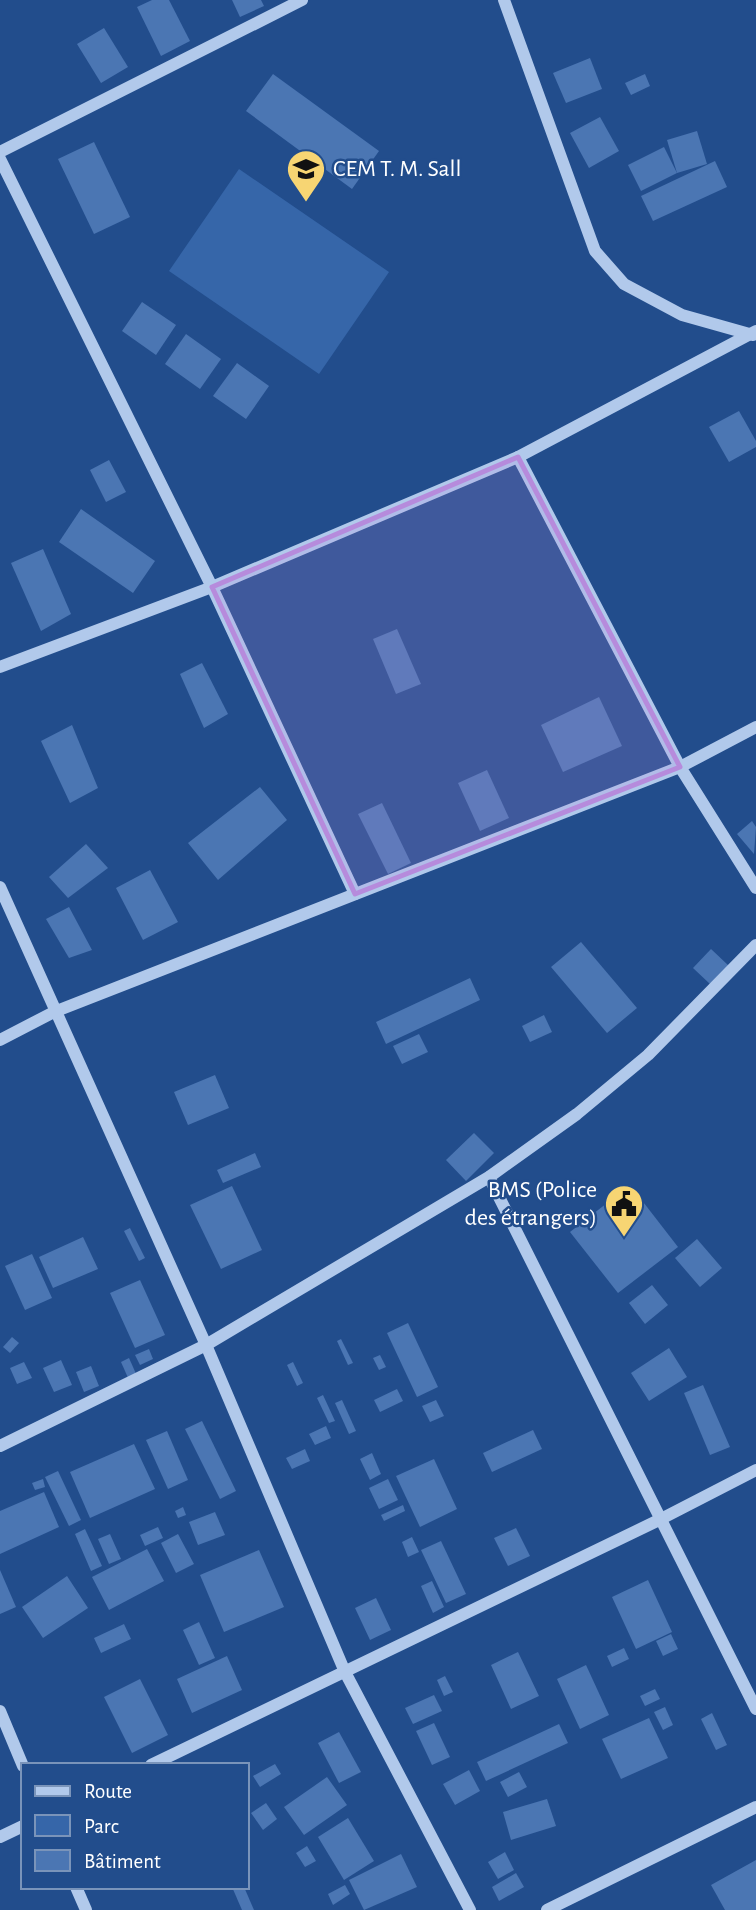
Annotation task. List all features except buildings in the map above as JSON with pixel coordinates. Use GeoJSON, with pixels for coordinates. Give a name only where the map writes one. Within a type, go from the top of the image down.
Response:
{"type":"FeatureCollection","features":[{"type":"Feature","properties":{"kind":"street"},"geometry":{"type":"LineString","coordinates":[[0,152],[302,0]]}},
{"type":"Feature","properties":{"kind":"street"},"geometry":{"type":"LineString","coordinates":[[504,0],[595,251],[624,284],[682,315],[755,334]]}},
{"type":"Feature","properties":{"kind":"street"},"geometry":{"type":"LineString","coordinates":[[0,159],[212,587],[355,894]]}},
{"type":"Feature","properties":{"kind":"street"},"geometry":{"type":"LineString","coordinates":[[0,667],[212,587],[518,457],[755,334]]}},
{"type":"Feature","properties":{"kind":"street"},"geometry":{"type":"LineString","coordinates":[[518,457],[680,767],[756,888]]}},
{"type":"Feature","properties":{"kind":"street"},"geometry":{"type":"LineString","coordinates":[[0,1040],[54,1012],[680,767],[756,727]]}},
{"type":"Feature","properties":{"kind":"street"},"geometry":{"type":"LineString","coordinates":[[0,887],[206,1345],[345,1672],[470,1910]]}},
{"type":"Feature","properties":{"kind":"street"},"geometry":{"type":"LineString","coordinates":[[0,1446],[206,1345],[489,1177],[577,1114],[648,1055],[756,945]]}},
{"type":"Feature","properties":{"kind":"street"},"geometry":{"type":"LineString","coordinates":[[489,1177],[756,1709]]}},
{"type":"Feature","properties":{"kind":"street"},"geometry":{"type":"LineString","coordinates":[[155,1763],[659,1520],[756,1470]]}},
{"type":"Feature","properties":{"kind":"street"},"geometry":{"type":"LineString","coordinates":[[0,1711],[22,1763]]}},
{"type":"Feature","properties":{"kind":"street"},"geometry":{"type":"LineString","coordinates":[[547,1910],[756,1807]]}},
{"type":"Feature","properties":{"kind":"street"},"geometry":{"type":"LineString","coordinates":[[0,1837],[21,1827]]}},
{"type":"Feature","properties":{"kind":"street"},"geometry":{"type":"LineString","coordinates":[[77,1889],[86,1910]]}},
{"type":"Feature","properties":{"kind":"highlighted area"},"geometry":{"type":"Polygon","coordinates":[[[518,457],[680,767],[355,894],[212,587],[518,457]]]}},
{"type":"Feature","properties":{"kind":"green space"},"geometry":{"type":"Polygon","coordinates":[[[239,169],[389,272],[319,374],[169,271],[239,169]]]}},
{"type":"Feature","properties":{"kind":"place","name":"CEM T. M. Sall"},"geometry":{"type":"Point","coordinates":[306,203]}},
{"type":"Feature","properties":{"kind":"place","name":"BMS (Police des étrangers)"},"geometry":{"type":"Point","coordinates":[624,1238]}}]}
